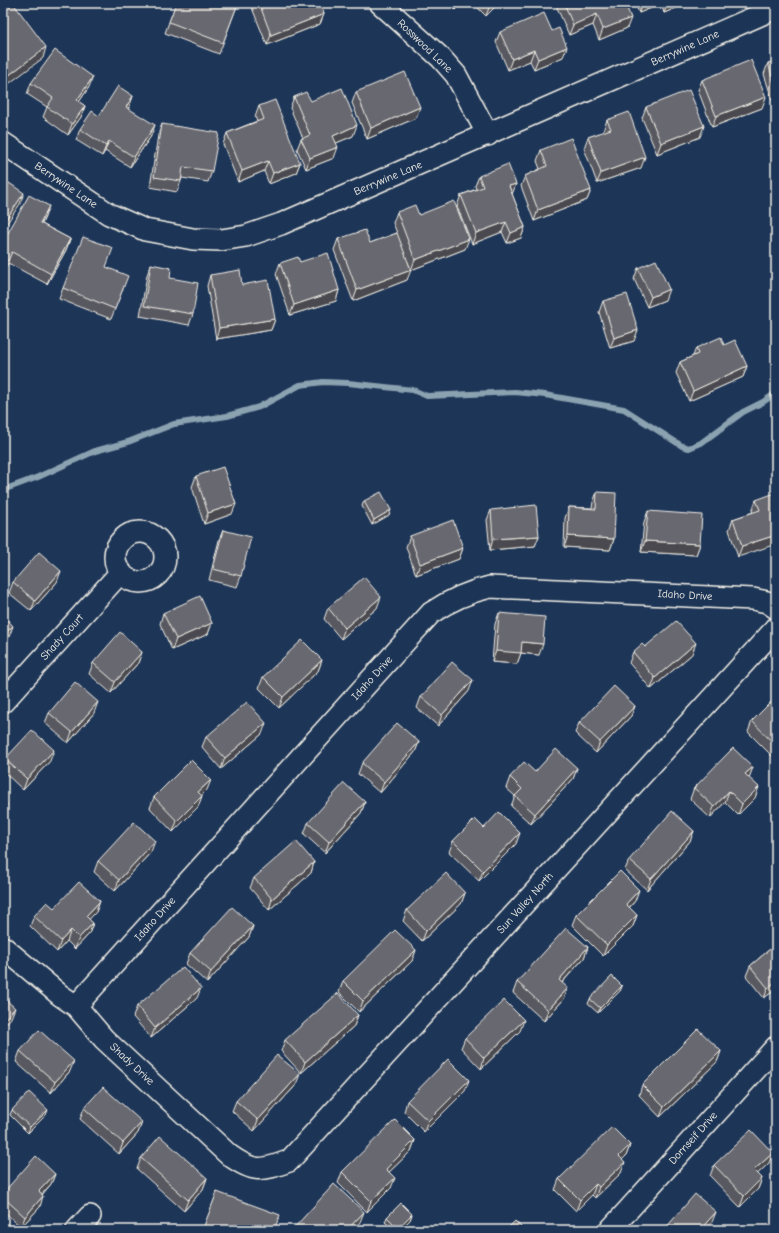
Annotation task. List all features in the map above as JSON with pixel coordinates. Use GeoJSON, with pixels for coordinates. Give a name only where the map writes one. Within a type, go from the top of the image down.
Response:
{"type":"FeatureCollection","features":[{"type":"Feature","properties":{"kind":"street","name":"Rosswood Lane"},"geometry":{"type":"LineString","coordinates":[[380,3],[441,58],[456,75],[488,135]]}},
{"type":"Feature","properties":{"kind":"street","name":"Berrywine Lane"},"geometry":{"type":"LineString","coordinates":[[3,143],[109,214],[145,230],[193,240],[214,240],[246,236],[282,224],[776,8]]}},
{"type":"Feature","properties":{"kind":"street","name":"Shady Court"},"geometry":{"type":"LineString","coordinates":[[3,702],[121,572]]}},
{"type":"Feature","properties":{"kind":"street","name":"Idaho Drive"},"geometry":{"type":"LineString","coordinates":[[76,1006],[431,613],[450,600],[471,591],[490,587],[753,598],[768,602],[776,608]]}},
{"type":"Feature","properties":{"kind":"street","name":"Sun Valley North"},"geometry":{"type":"LineString","coordinates":[[267,1168],[289,1161],[776,628]]}},
{"type":"Feature","properties":{"kind":"street","name":"Shady Drive"},"geometry":{"type":"LineString","coordinates":[[3,947],[60,995],[76,1006],[104,1039],[229,1155],[246,1167],[267,1168]]}},
{"type":"Feature","properties":{"kind":"street","name":"Dornseif Drive"},"geometry":{"type":"LineString","coordinates":[[610,1230],[776,1047]]}},
{"type":"Feature","properties":{"kind":"building"},"geometry":{"type":"Polygon","coordinates":[[[9,3],[13,3],[46,47],[4,79],[3,8],[9,3]]]}},
{"type":"Feature","properties":{"kind":"building"},"geometry":{"type":"Polygon","coordinates":[[[176,3],[231,3],[237,6],[223,43],[169,22],[176,3]]]}},
{"type":"Feature","properties":{"kind":"building"},"geometry":{"type":"Polygon","coordinates":[[[259,3],[320,3],[324,14],[271,35],[259,3]]]}},
{"type":"Feature","properties":{"kind":"building"},"geometry":{"type":"Polygon","coordinates":[[[564,3],[625,3],[631,18],[603,29],[597,14],[573,25],[564,3]]]}},
{"type":"Feature","properties":{"kind":"building"},"geometry":{"type":"Polygon","coordinates":[[[544,13],[552,31],[559,28],[567,47],[538,59],[534,50],[512,59],[500,32],[544,13]]]}},
{"type":"Feature","properties":{"kind":"building"},"geometry":{"type":"Polygon","coordinates":[[[55,50],[93,77],[77,100],[85,106],[72,124],[47,107],[53,98],[31,83],[55,50]]]}},
{"type":"Feature","properties":{"kind":"building"},"geometry":{"type":"Polygon","coordinates":[[[751,60],[766,97],[716,116],[702,80],[751,60]]]}},
{"type":"Feature","properties":{"kind":"building"},"geometry":{"type":"Polygon","coordinates":[[[776,61],[776,90],[768,63],[776,61]]]}},
{"type":"Feature","properties":{"kind":"building"},"geometry":{"type":"Polygon","coordinates":[[[405,72],[420,107],[371,128],[356,92],[405,72]]]}},
{"type":"Feature","properties":{"kind":"building"},"geometry":{"type":"Polygon","coordinates":[[[118,86],[133,96],[126,107],[155,125],[134,157],[109,141],[106,146],[80,129],[92,111],[99,116],[118,86]]]}},
{"type":"Feature","properties":{"kind":"building"},"geometry":{"type":"Polygon","coordinates":[[[342,88],[357,125],[333,136],[338,147],[310,158],[301,139],[310,135],[294,97],[306,92],[311,101],[342,88]]]}},
{"type":"Feature","properties":{"kind":"building"},"geometry":{"type":"Polygon","coordinates":[[[689,90],[704,126],[661,143],[646,107],[689,90]]]}},
{"type":"Feature","properties":{"kind":"building"},"geometry":{"type":"Polygon","coordinates":[[[275,100],[300,163],[273,173],[268,161],[242,171],[227,133],[264,119],[259,106],[275,100]]]}},
{"type":"Feature","properties":{"kind":"building"},"geometry":{"type":"Polygon","coordinates":[[[629,112],[645,157],[601,173],[588,137],[611,129],[607,120],[629,112]]]}},
{"type":"Feature","properties":{"kind":"building"},"geometry":{"type":"Polygon","coordinates":[[[162,124],[219,133],[212,171],[183,167],[181,181],[154,177],[162,124]]]}},
{"type":"Feature","properties":{"kind":"building"},"geometry":{"type":"Polygon","coordinates":[[[571,138],[591,190],[538,210],[525,176],[547,166],[541,150],[571,138]]]}},
{"type":"Feature","properties":{"kind":"building"},"geometry":{"type":"Polygon","coordinates":[[[508,164],[516,184],[509,186],[525,227],[511,233],[506,222],[476,233],[461,195],[483,187],[479,176],[508,164]]]}},
{"type":"Feature","properties":{"kind":"building"},"geometry":{"type":"Polygon","coordinates":[[[3,179],[24,193],[3,224],[3,179]]]}},
{"type":"Feature","properties":{"kind":"building"},"geometry":{"type":"Polygon","coordinates":[[[29,195],[49,206],[40,223],[70,239],[51,274],[12,252],[8,261],[3,259],[3,242],[29,195]]]}},
{"type":"Feature","properties":{"kind":"building"},"geometry":{"type":"Polygon","coordinates":[[[454,201],[469,239],[415,260],[397,212],[415,205],[419,215],[454,201]]]}},
{"type":"Feature","properties":{"kind":"building"},"geometry":{"type":"Polygon","coordinates":[[[365,230],[370,243],[397,233],[411,270],[357,290],[338,239],[365,230]]]}},
{"type":"Feature","properties":{"kind":"building"},"geometry":{"type":"Polygon","coordinates":[[[83,237],[113,248],[106,267],[128,276],[115,309],[63,288],[83,237]]]}},
{"type":"Feature","properties":{"kind":"building"},"geometry":{"type":"Polygon","coordinates":[[[328,253],[339,290],[294,305],[280,263],[298,257],[300,262],[328,253]]]}},
{"type":"Feature","properties":{"kind":"building"},"geometry":{"type":"Polygon","coordinates":[[[656,260],[669,289],[651,297],[638,268],[656,260]]]}},
{"type":"Feature","properties":{"kind":"building"},"geometry":{"type":"Polygon","coordinates":[[[151,264],[171,268],[170,278],[198,283],[193,314],[144,306],[151,264]]]}},
{"type":"Feature","properties":{"kind":"building"},"geometry":{"type":"Polygon","coordinates":[[[240,270],[242,285],[268,280],[275,319],[219,328],[210,275],[240,270]]]}},
{"type":"Feature","properties":{"kind":"building"},"geometry":{"type":"Polygon","coordinates":[[[627,294],[638,330],[614,338],[603,301],[627,294]]]}},
{"type":"Feature","properties":{"kind":"building"},"geometry":{"type":"Polygon","coordinates":[[[721,337],[724,345],[735,340],[747,366],[693,391],[680,362],[698,354],[696,348],[721,337]]]}},
{"type":"Feature","properties":{"kind":"building"},"geometry":{"type":"Polygon","coordinates":[[[223,467],[236,504],[208,513],[196,476],[223,467]]]}},
{"type":"Feature","properties":{"kind":"building"},"geometry":{"type":"Polygon","coordinates":[[[381,492],[391,510],[374,520],[364,501],[381,492]]]}},
{"type":"Feature","properties":{"kind":"building"},"geometry":{"type":"Polygon","coordinates":[[[597,492],[616,493],[614,539],[568,536],[569,507],[596,509],[597,492]]]}},
{"type":"Feature","properties":{"kind":"building"},"geometry":{"type":"Polygon","coordinates":[[[775,493],[776,535],[742,546],[733,519],[760,510],[756,500],[775,493]]]}},
{"type":"Feature","properties":{"kind":"building"},"geometry":{"type":"Polygon","coordinates":[[[536,505],[539,536],[493,539],[491,510],[536,505]]]}},
{"type":"Feature","properties":{"kind":"building"},"geometry":{"type":"Polygon","coordinates":[[[648,511],[702,515],[700,544],[645,541],[648,511]]]}},
{"type":"Feature","properties":{"kind":"building"},"geometry":{"type":"Polygon","coordinates":[[[453,520],[463,548],[420,564],[410,536],[453,520]]]}},
{"type":"Feature","properties":{"kind":"building"},"geometry":{"type":"Polygon","coordinates":[[[223,530],[251,537],[241,576],[213,569],[223,530]]]}},
{"type":"Feature","properties":{"kind":"building"},"geometry":{"type":"Polygon","coordinates":[[[39,552],[61,571],[35,601],[13,582],[39,552]]]}},
{"type":"Feature","properties":{"kind":"building"},"geometry":{"type":"Polygon","coordinates":[[[364,577],[381,597],[345,628],[328,608],[364,577]]]}},
{"type":"Feature","properties":{"kind":"building"},"geometry":{"type":"Polygon","coordinates":[[[200,596],[212,623],[176,639],[163,613],[200,596]]]}},
{"type":"Feature","properties":{"kind":"building"},"geometry":{"type":"Polygon","coordinates":[[[499,613],[545,617],[543,644],[522,642],[521,653],[496,651],[499,613]]]}},
{"type":"Feature","properties":{"kind":"building"},"geometry":{"type":"Polygon","coordinates":[[[3,615],[13,626],[3,635],[3,615]]]}},
{"type":"Feature","properties":{"kind":"building"},"geometry":{"type":"Polygon","coordinates":[[[676,621],[696,643],[655,678],[633,652],[642,644],[645,647],[676,621]]]}},
{"type":"Feature","properties":{"kind":"building"},"geometry":{"type":"Polygon","coordinates":[[[120,632],[142,652],[115,682],[93,663],[120,632]]]}},
{"type":"Feature","properties":{"kind":"building"},"geometry":{"type":"Polygon","coordinates":[[[302,640],[322,660],[283,697],[263,677],[302,640]]]}},
{"type":"Feature","properties":{"kind":"building"},"geometry":{"type":"Polygon","coordinates":[[[452,662],[473,680],[442,715],[421,697],[452,662]]]}},
{"type":"Feature","properties":{"kind":"building"},"geometry":{"type":"Polygon","coordinates":[[[75,682],[98,702],[72,732],[49,713],[75,682]]]}},
{"type":"Feature","properties":{"kind":"building"},"geometry":{"type":"Polygon","coordinates":[[[614,686],[635,706],[600,742],[579,723],[614,686]]]}},
{"type":"Feature","properties":{"kind":"building"},"geometry":{"type":"Polygon","coordinates":[[[776,697],[776,746],[752,721],[776,697]]]}},
{"type":"Feature","properties":{"kind":"building"},"geometry":{"type":"Polygon","coordinates":[[[247,702],[266,723],[225,758],[206,737],[247,702]]]}},
{"type":"Feature","properties":{"kind":"building"},"geometry":{"type":"Polygon","coordinates":[[[397,723],[419,742],[384,782],[362,763],[397,723]]]}},
{"type":"Feature","properties":{"kind":"building"},"geometry":{"type":"Polygon","coordinates":[[[32,730],[54,750],[27,779],[5,759],[32,730]]]}},
{"type":"Feature","properties":{"kind":"building"},"geometry":{"type":"Polygon","coordinates":[[[733,748],[753,767],[745,774],[759,787],[742,804],[729,791],[714,807],[694,788],[733,748]]]}},
{"type":"Feature","properties":{"kind":"building"},"geometry":{"type":"Polygon","coordinates":[[[556,749],[577,768],[535,814],[515,796],[522,789],[510,777],[524,762],[535,772],[556,749]]]}},
{"type":"Feature","properties":{"kind":"building"},"geometry":{"type":"Polygon","coordinates":[[[191,760],[211,780],[198,792],[202,796],[177,821],[154,797],[191,760]]]}},
{"type":"Feature","properties":{"kind":"building"},"geometry":{"type":"Polygon","coordinates":[[[344,783],[365,802],[329,842],[308,823],[344,783]]]}},
{"type":"Feature","properties":{"kind":"building"},"geometry":{"type":"Polygon","coordinates":[[[3,800],[7,804],[3,808],[3,800]]]}},
{"type":"Feature","properties":{"kind":"building"},"geometry":{"type":"Polygon","coordinates":[[[672,811],[694,831],[651,879],[629,860],[672,811]]]}},
{"type":"Feature","properties":{"kind":"building"},"geometry":{"type":"Polygon","coordinates":[[[499,812],[520,833],[483,871],[453,841],[475,819],[484,828],[499,812]]]}},
{"type":"Feature","properties":{"kind":"building"},"geometry":{"type":"Polygon","coordinates":[[[134,822],[155,841],[119,880],[98,861],[134,822]]]}},
{"type":"Feature","properties":{"kind":"building"},"geometry":{"type":"Polygon","coordinates":[[[296,841],[314,862],[272,899],[254,878],[296,841]]]}},
{"type":"Feature","properties":{"kind":"building"},"geometry":{"type":"Polygon","coordinates":[[[620,871],[639,890],[626,904],[637,915],[607,945],[576,915],[620,871]]]}},
{"type":"Feature","properties":{"kind":"building"},"geometry":{"type":"Polygon","coordinates":[[[446,873],[465,893],[426,931],[407,910],[446,873]]]}},
{"type":"Feature","properties":{"kind":"building"},"geometry":{"type":"Polygon","coordinates":[[[79,882],[100,901],[86,916],[93,923],[79,938],[71,930],[61,941],[34,916],[47,902],[54,908],[79,882]]]}},
{"type":"Feature","properties":{"kind":"building"},"geometry":{"type":"Polygon","coordinates":[[[232,907],[253,926],[211,972],[190,953],[232,907]]]}},
{"type":"Feature","properties":{"kind":"building"},"geometry":{"type":"Polygon","coordinates":[[[566,928],[588,947],[559,980],[568,988],[548,1010],[517,982],[566,928]]]}},
{"type":"Feature","properties":{"kind":"building"},"geometry":{"type":"Polygon","coordinates":[[[395,930],[416,950],[363,1001],[343,981],[395,930]]]}},
{"type":"Feature","properties":{"kind":"building"},"geometry":{"type":"Polygon","coordinates":[[[776,944],[776,981],[768,988],[750,966],[776,944]]]}},
{"type":"Feature","properties":{"kind":"building"},"geometry":{"type":"Polygon","coordinates":[[[183,967],[201,988],[155,1028],[137,1006],[183,967]]]}},
{"type":"Feature","properties":{"kind":"building"},"geometry":{"type":"Polygon","coordinates":[[[612,976],[622,986],[600,1008],[590,999],[612,976]]]}},
{"type":"Feature","properties":{"kind":"building"},"geometry":{"type":"Polygon","coordinates":[[[338,993],[358,1015],[305,1062],[285,1040],[338,993]]]}},
{"type":"Feature","properties":{"kind":"building"},"geometry":{"type":"Polygon","coordinates":[[[3,997],[15,1008],[3,1021],[3,997]]]}},
{"type":"Feature","properties":{"kind":"building"},"geometry":{"type":"Polygon","coordinates":[[[504,1000],[524,1020],[484,1058],[465,1038],[504,1000]]]}},
{"type":"Feature","properties":{"kind":"building"},"geometry":{"type":"Polygon","coordinates":[[[698,1029],[721,1051],[664,1107],[642,1085],[698,1029]]]}},
{"type":"Feature","properties":{"kind":"building"},"geometry":{"type":"Polygon","coordinates":[[[39,1030],[74,1061],[55,1082],[20,1051],[39,1030]]]}},
{"type":"Feature","properties":{"kind":"building"},"geometry":{"type":"Polygon","coordinates":[[[277,1055],[300,1074],[258,1120],[236,1101],[277,1055]]]}},
{"type":"Feature","properties":{"kind":"building"},"geometry":{"type":"Polygon","coordinates":[[[448,1059],[469,1080],[428,1121],[407,1101],[448,1059]]]}},
{"type":"Feature","properties":{"kind":"building"},"geometry":{"type":"Polygon","coordinates":[[[103,1087],[142,1122],[123,1143],[84,1108],[103,1087]]]}},
{"type":"Feature","properties":{"kind":"building"},"geometry":{"type":"Polygon","coordinates":[[[29,1092],[48,1110],[30,1127],[12,1110],[29,1092]]]}},
{"type":"Feature","properties":{"kind":"building"},"geometry":{"type":"Polygon","coordinates":[[[395,1120],[415,1140],[386,1169],[395,1178],[371,1201],[342,1172],[395,1120]]]}},
{"type":"Feature","properties":{"kind":"building"},"geometry":{"type":"Polygon","coordinates":[[[612,1127],[630,1145],[619,1156],[625,1162],[599,1187],[596,1184],[580,1200],[559,1179],[612,1127]]]}},
{"type":"Feature","properties":{"kind":"building"},"geometry":{"type":"Polygon","coordinates":[[[751,1130],[773,1153],[754,1170],[762,1178],[744,1196],[714,1165],[751,1130]]]}},
{"type":"Feature","properties":{"kind":"building"},"geometry":{"type":"Polygon","coordinates":[[[160,1136],[207,1178],[188,1200],[141,1158],[160,1136]]]}},
{"type":"Feature","properties":{"kind":"building"},"geometry":{"type":"Polygon","coordinates":[[[36,1156],[55,1174],[39,1191],[43,1196],[25,1217],[3,1197],[3,1193],[36,1156]]]}},
{"type":"Feature","properties":{"kind":"building"},"geometry":{"type":"Polygon","coordinates":[[[334,1184],[364,1212],[347,1230],[297,1230],[294,1228],[334,1184]]]}},
{"type":"Feature","properties":{"kind":"building"},"geometry":{"type":"Polygon","coordinates":[[[217,1192],[280,1215],[274,1230],[215,1230],[204,1226],[217,1192]]]}},
{"type":"Feature","properties":{"kind":"building"},"geometry":{"type":"Polygon","coordinates":[[[695,1194],[716,1212],[700,1230],[664,1230],[695,1194]]]}},
{"type":"Feature","properties":{"kind":"building"},"geometry":{"type":"Polygon","coordinates":[[[401,1203],[412,1214],[398,1228],[387,1217],[401,1203]]]}},
{"type":"Feature","properties":{"kind":"building"},"geometry":{"type":"Polygon","coordinates":[[[515,1221],[524,1230],[506,1230],[515,1221]]]}},
{"type":"Feature","properties":{"kind":"building"},"geometry":{"type":"Polygon","coordinates":[[[776,1224],[776,1230],[770,1230],[776,1224]]]}},
{"type":"Feature","properties":{"kind":"waterway"},"geometry":{"type":"LineString","coordinates":[[3,490],[38,477],[95,451],[128,442],[174,424],[227,416],[259,407],[300,385],[323,382],[348,383],[413,390],[427,396],[515,392],[545,395],[624,409],[682,446],[689,448],[701,443],[743,412],[763,402],[776,393]]}}]}
